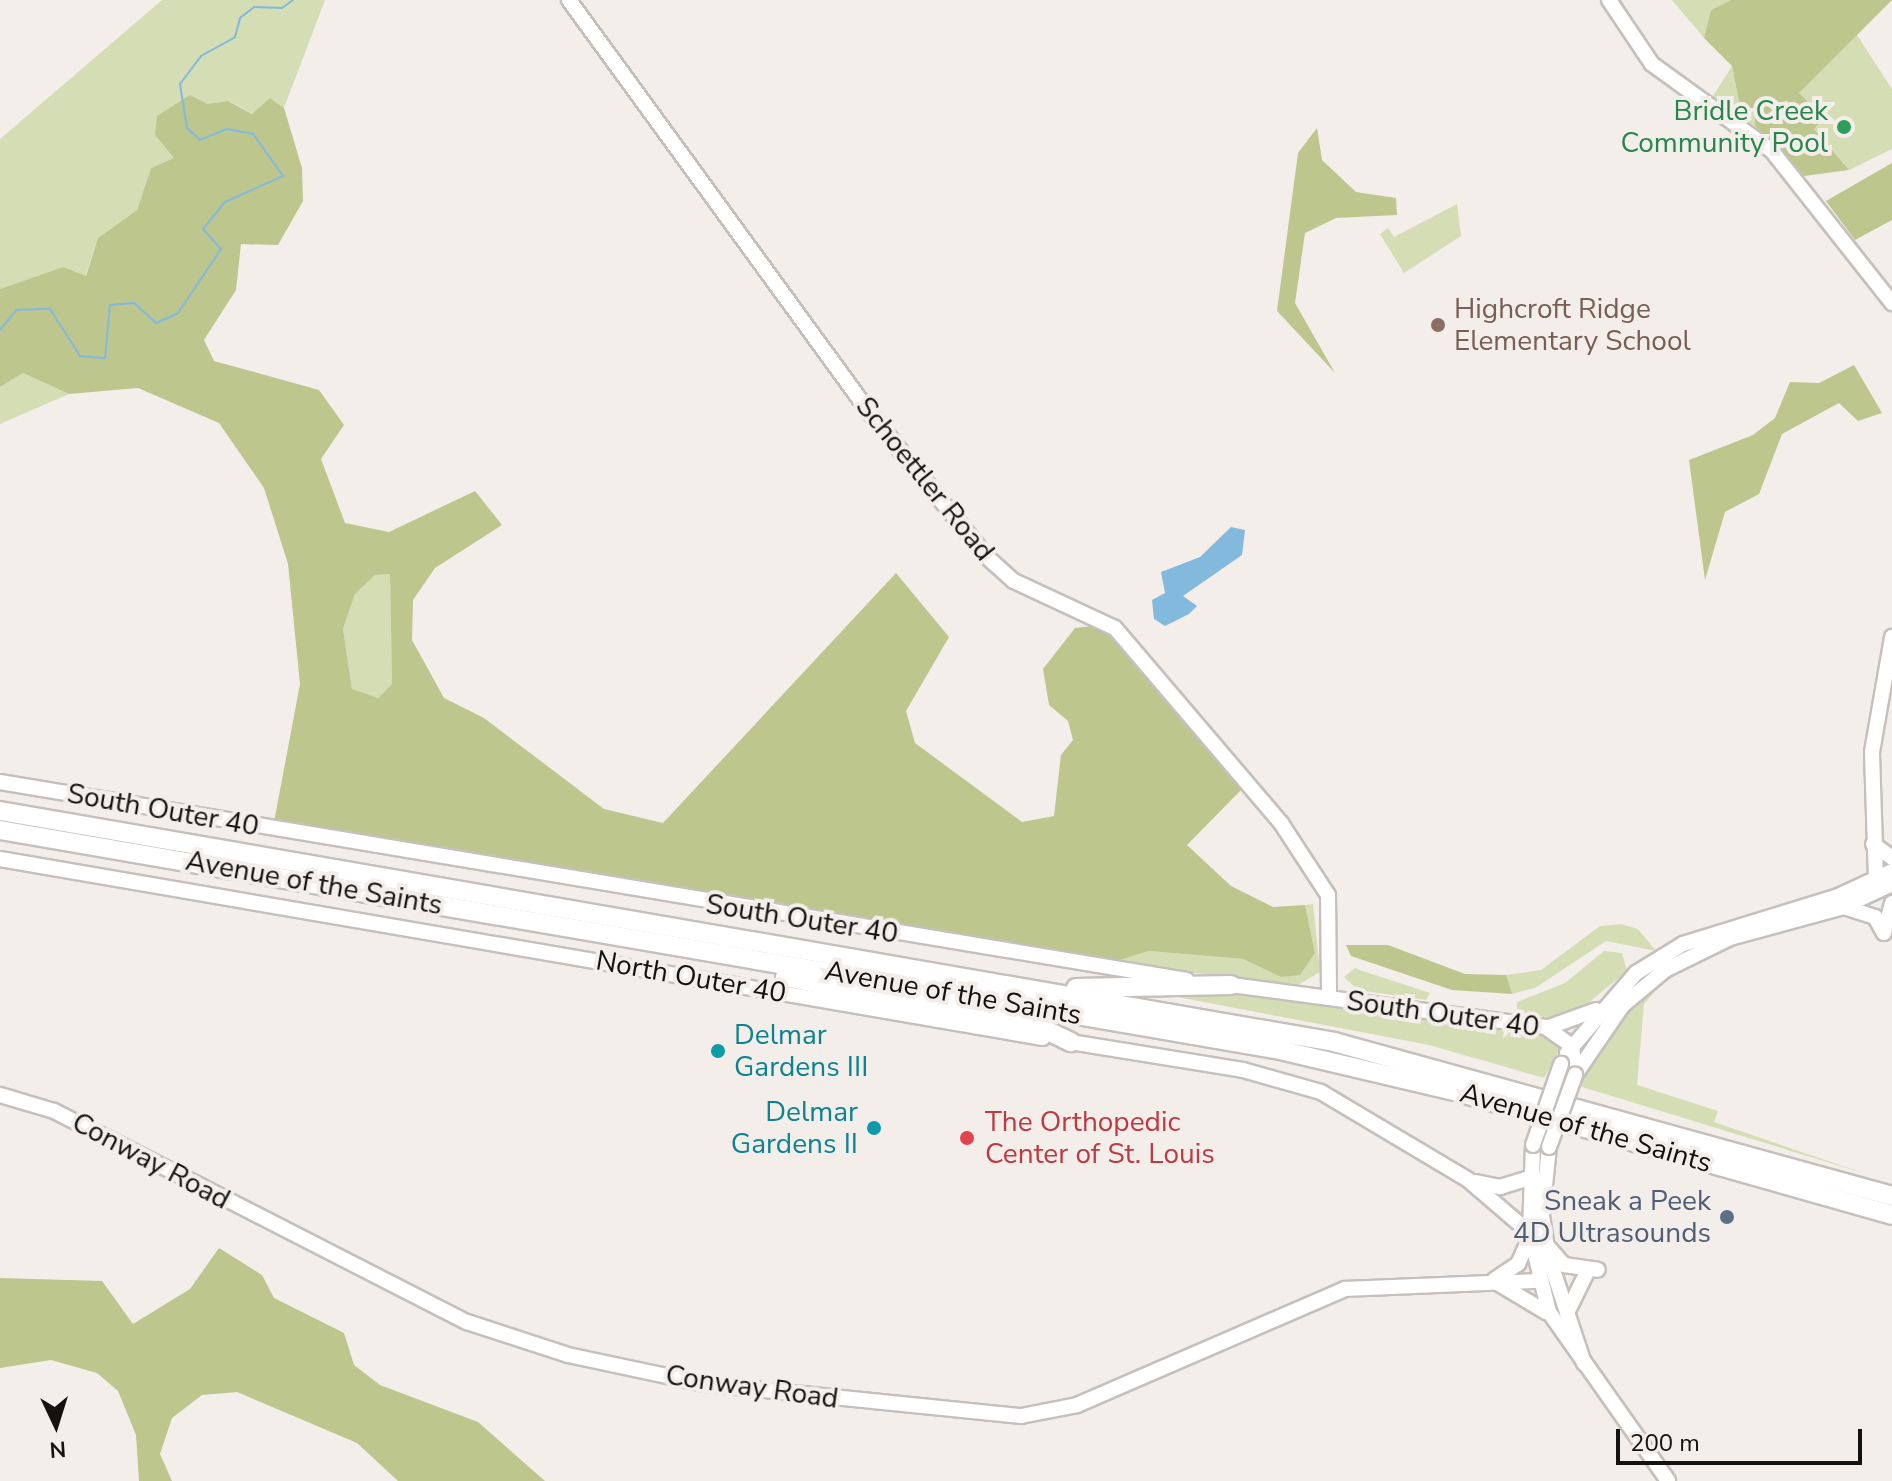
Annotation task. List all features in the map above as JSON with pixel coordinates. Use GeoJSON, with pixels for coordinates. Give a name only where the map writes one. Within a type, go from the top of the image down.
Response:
{"type":"FeatureCollection","features":[{"type":"Feature","properties":{"kind":"highway","name":"Avenue of the Saints"},"geometry":{"type":"LineString","coordinates":[[0,811],[1037,989],[1366,1049],[1892,1196]]}},
{"type":"Feature","properties":{"kind":"highway","name":"Avenue of the Saints"},"geometry":{"type":"LineString","coordinates":[[0,830],[1370,1069],[1892,1215]]}},
{"type":"Feature","properties":{"kind":"highway"},"geometry":{"type":"LineString","coordinates":[[710,952],[766,973],[1044,1029],[1071,1042]]}},
{"type":"Feature","properties":{"kind":"highway"},"geometry":{"type":"LineString","coordinates":[[1037,989],[1231,985]]}},
{"type":"Feature","properties":{"kind":"street","name":"Schoettler Road"},"geometry":{"type":"LineString","coordinates":[[569,0],[869,412],[987,557],[1014,581],[1115,628],[1281,823],[1328,895],[1329,998]]}},
{"type":"Feature","properties":{"kind":"street"},"geometry":{"type":"LineString","coordinates":[[1609,0],[1652,64],[1772,151],[1892,303]]}},
{"type":"Feature","properties":{"kind":"street"},"geometry":{"type":"LineString","coordinates":[[1876,880],[1872,752],[1892,637]]}},
{"type":"Feature","properties":{"kind":"street","name":"South Outer 40"},"geometry":{"type":"LineString","coordinates":[[0,782],[1231,985],[1545,1027],[1572,1046]]}},
{"type":"Feature","properties":{"kind":"street"},"geometry":{"type":"LineString","coordinates":[[1873,844],[1892,858]]}},
{"type":"Feature","properties":{"kind":"street","name":"North Outer 40"},"geometry":{"type":"LineString","coordinates":[[0,859],[1296,1082],[1349,1105],[1467,1179],[1530,1234]]}},
{"type":"Feature","properties":{"kind":"street"},"geometry":{"type":"LineString","coordinates":[[1584,1364],[1546,1244],[1549,1147],[1572,1069],[1572,1046],[1609,1000],[1636,973],[1711,931],[1876,880],[1892,871]]}},
{"type":"Feature","properties":{"kind":"street"},"geometry":{"type":"LineString","coordinates":[[1552,1319],[1538,1281],[1530,1234],[1528,1181],[1533,1145],[1572,1069],[1623,1005],[1665,970],[1730,938],[1843,907],[1892,884]]}},
{"type":"Feature","properties":{"kind":"street"},"geometry":{"type":"LineString","coordinates":[[1843,907],[1875,917],[1884,933],[1892,903]]}},
{"type":"Feature","properties":{"kind":"street"},"geometry":{"type":"LineString","coordinates":[[1545,1027],[1588,1016],[1609,1000]]}},
{"type":"Feature","properties":{"kind":"street","name":"Conway Road"},"geometry":{"type":"LineString","coordinates":[[0,1095],[54,1111],[467,1322],[568,1355],[705,1384],[1000,1416],[1038,1413],[1077,1405],[1333,1292],[1403,1281],[1538,1281]]}},
{"type":"Feature","properties":{"kind":"street"},"geometry":{"type":"LineString","coordinates":[[1467,1179],[1500,1187],[1528,1181],[1547,1163]]}},
{"type":"Feature","properties":{"kind":"street"},"geometry":{"type":"LineString","coordinates":[[1492,1281],[1518,1264],[1530,1234]]}},
{"type":"Feature","properties":{"kind":"street"},"geometry":{"type":"LineString","coordinates":[[1546,1244],[1564,1265],[1592,1271],[1567,1313]]}},
{"type":"Feature","properties":{"kind":"street"},"geometry":{"type":"LineString","coordinates":[[1492,1281],[1524,1293],[1552,1319],[1668,1481]]}},
{"type":"Feature","properties":{"kind":"green space"},"geometry":{"type":"Polygon","coordinates":[[[162,0],[325,0],[284,108],[270,98],[253,114],[229,101],[207,104],[155,135],[175,158],[151,168],[137,210],[98,238],[85,277],[63,267],[0,289],[0,139],[162,0]]]}},
{"type":"Feature","properties":{"kind":"green space"},"geometry":{"type":"Polygon","coordinates":[[[1672,0],[1731,0],[1711,10],[1704,38],[1672,0]]]}},
{"type":"Feature","properties":{"kind":"green space"},"geometry":{"type":"Polygon","coordinates":[[[1731,0],[1892,0],[1799,93],[1823,118],[1814,129],[1849,170],[1804,176],[1755,126],[1755,113],[1739,102],[1732,66],[1704,38],[1711,10],[1731,0]]]}},
{"type":"Feature","properties":{"kind":"green space"},"geometry":{"type":"Polygon","coordinates":[[[1855,32],[1892,89],[1892,149],[1849,170],[1814,129],[1799,93],[1855,32]]]}},
{"type":"Feature","properties":{"kind":"green space"},"geometry":{"type":"Polygon","coordinates":[[[1732,66],[1739,102],[1755,113],[1755,126],[1711,99],[1732,66]]]}},
{"type":"Feature","properties":{"kind":"green space"},"geometry":{"type":"Polygon","coordinates":[[[190,95],[207,104],[228,101],[252,114],[270,98],[284,108],[302,168],[303,201],[278,245],[241,244],[236,290],[204,340],[214,361],[319,390],[344,425],[321,459],[345,523],[389,532],[475,491],[502,525],[435,568],[413,600],[412,640],[444,698],[484,718],[604,809],[663,823],[896,573],[949,637],[906,711],[915,743],[1022,822],[1054,816],[1061,755],[1073,740],[1068,721],[1049,705],[1043,669],[1075,628],[1101,625],[1241,790],[1187,845],[1231,886],[1273,907],[1305,905],[1315,953],[1300,975],[1281,977],[1243,959],[1149,951],[1110,963],[274,822],[300,684],[288,564],[264,488],[219,423],[138,388],[69,394],[23,373],[0,387],[0,289],[63,267],[86,276],[98,238],[137,210],[151,168],[174,158],[155,135],[157,116],[190,95]],[[390,574],[375,575],[355,594],[343,629],[352,689],[378,698],[392,684],[390,574]]]}},
{"type":"Feature","properties":{"kind":"green space"},"geometry":{"type":"Polygon","coordinates":[[[1317,128],[1322,160],[1356,192],[1396,198],[1397,215],[1336,218],[1305,233],[1295,303],[1335,373],[1277,311],[1298,153],[1317,128]]]}},
{"type":"Feature","properties":{"kind":"green space"},"geometry":{"type":"Polygon","coordinates":[[[1892,163],[1892,220],[1855,240],[1826,201],[1892,163]]]}},
{"type":"Feature","properties":{"kind":"green space"},"geometry":{"type":"Polygon","coordinates":[[[1457,204],[1461,236],[1404,273],[1380,234],[1388,228],[1394,237],[1457,204]]]}},
{"type":"Feature","properties":{"kind":"green space"},"geometry":{"type":"Polygon","coordinates":[[[1854,365],[1882,413],[1858,421],[1839,403],[1782,434],[1759,494],[1725,512],[1705,580],[1689,460],[1753,435],[1775,418],[1790,382],[1819,383],[1854,365]]]}},
{"type":"Feature","properties":{"kind":"green space"},"geometry":{"type":"Polygon","coordinates":[[[23,373],[69,394],[0,424],[0,387],[23,373]]]}},
{"type":"Feature","properties":{"kind":"green space"},"geometry":{"type":"Polygon","coordinates":[[[390,574],[392,684],[378,698],[352,690],[343,629],[355,594],[375,575],[390,574]]]}},
{"type":"Feature","properties":{"kind":"green space"},"geometry":{"type":"Polygon","coordinates":[[[1313,904],[1320,972],[1298,985],[1110,963],[1149,951],[1243,959],[1281,977],[1315,953],[1305,905],[1313,904]]]}},
{"type":"Feature","properties":{"kind":"green space"},"geometry":{"type":"Polygon","coordinates":[[[1621,924],[1638,929],[1656,951],[1606,941],[1535,988],[1512,994],[1503,982],[1506,975],[1541,970],[1600,926],[1621,924]]]}},
{"type":"Feature","properties":{"kind":"green space"},"geometry":{"type":"Polygon","coordinates":[[[1346,945],[1388,945],[1465,974],[1506,975],[1512,994],[1452,990],[1351,956],[1346,945]]]}},
{"type":"Feature","properties":{"kind":"green space"},"geometry":{"type":"Polygon","coordinates":[[[1604,951],[1622,953],[1627,971],[1577,1012],[1555,1019],[1517,1014],[1517,1002],[1565,983],[1604,951]]]}},
{"type":"Feature","properties":{"kind":"green space"},"geometry":{"type":"Polygon","coordinates":[[[1355,968],[1430,993],[1426,1000],[1358,990],[1344,977],[1355,968]]]}},
{"type":"Feature","properties":{"kind":"green space"},"geometry":{"type":"Polygon","coordinates":[[[1673,971],[1644,1004],[1637,1085],[1718,1111],[1714,1122],[1863,1173],[1579,1086],[1618,1018],[1673,971]]]}},
{"type":"Feature","properties":{"kind":"green space"},"geometry":{"type":"Polygon","coordinates":[[[1146,991],[1254,995],[1541,1033],[1561,1047],[1544,1078],[1429,1045],[1146,991]]]}},
{"type":"Feature","properties":{"kind":"green space"},"geometry":{"type":"Polygon","coordinates":[[[219,1248],[262,1275],[274,1298],[344,1333],[354,1365],[380,1385],[478,1422],[545,1481],[398,1481],[357,1443],[237,1392],[202,1395],[172,1418],[160,1454],[172,1481],[139,1481],[136,1435],[118,1391],[97,1373],[51,1360],[0,1368],[0,1278],[102,1281],[133,1324],[190,1289],[219,1248]]]}},
{"type":"Feature","properties":{"kind":"water"},"geometry":{"type":"Polygon","coordinates":[[[1231,527],[1245,530],[1242,555],[1183,596],[1197,606],[1189,614],[1165,626],[1154,619],[1152,600],[1165,593],[1161,572],[1200,557],[1231,527]]]}},
{"type":"Feature","properties":{"kind":"waterway"},"geometry":{"type":"LineString","coordinates":[[0,330],[16,310],[50,309],[80,356],[105,358],[110,305],[134,303],[156,323],[178,313],[221,249],[203,229],[225,202],[283,176],[253,134],[227,129],[200,140],[187,128],[180,84],[201,56],[235,37],[240,18],[254,7],[282,8],[293,0]]}},
{"type":"Feature","properties":{"kind":"place","name":"Bridle Creek Community Pool"},"geometry":{"type":"Point","coordinates":[1844,127]}},
{"type":"Feature","properties":{"kind":"place","name":"Highcroft Ridge Elementary School"},"geometry":{"type":"Point","coordinates":[1438,325]}},
{"type":"Feature","properties":{"kind":"place","name":"Delmar Gardens III"},"geometry":{"type":"Point","coordinates":[718,1051]}},
{"type":"Feature","properties":{"kind":"place","name":"Delmar Gardens II"},"geometry":{"type":"Point","coordinates":[874,1128]}},
{"type":"Feature","properties":{"kind":"place","name":"The Orthopedic Center of St. Louis"},"geometry":{"type":"Point","coordinates":[967,1138]}},
{"type":"Feature","properties":{"kind":"place","name":"Sneak a Peek 4D Ultrasounds"},"geometry":{"type":"Point","coordinates":[1727,1217]}}]}
